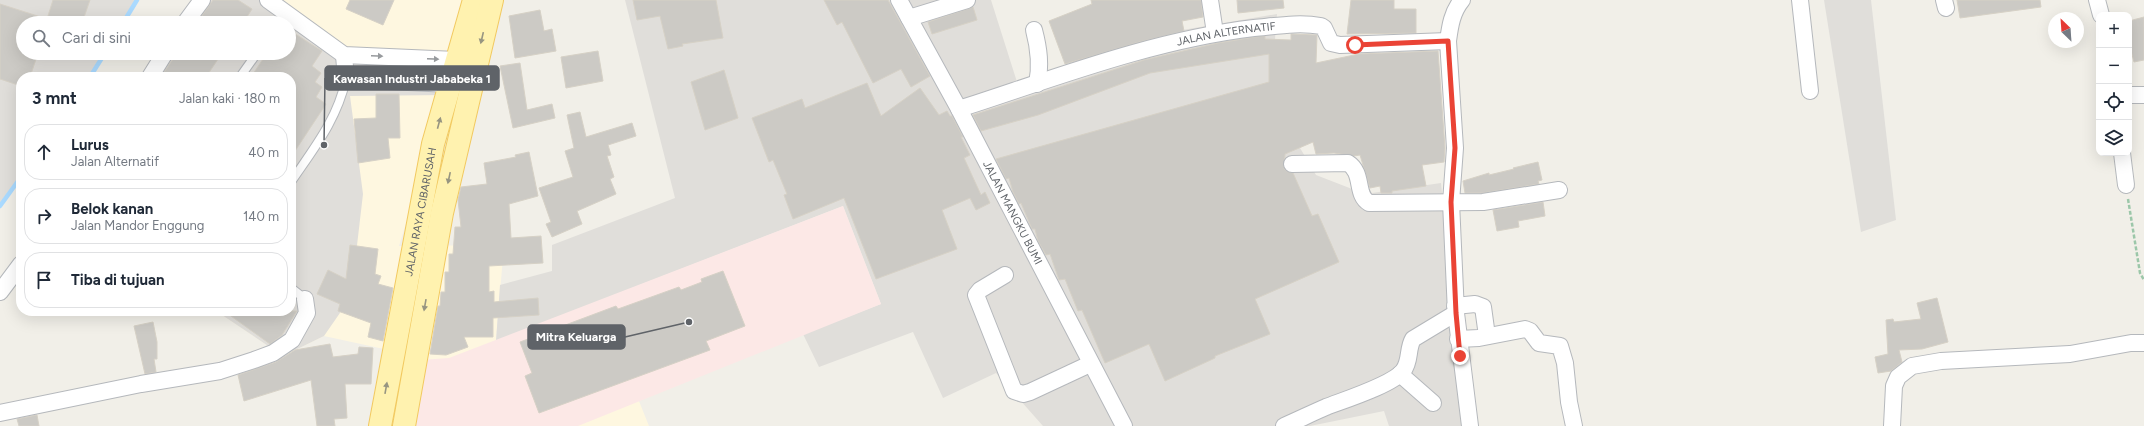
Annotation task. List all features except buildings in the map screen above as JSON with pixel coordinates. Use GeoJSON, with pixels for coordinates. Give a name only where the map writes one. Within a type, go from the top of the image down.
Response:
{"type":"FeatureCollection","features":[{"type":"Feature","properties":{"kind":"main road","name":"JALAN RAYA CIBARUSAH"},"geometry":{"type":"LineString","coordinates":[[404,426],[432,210],[433,144],[474,0]]}},
{"type":"Feature","properties":{"kind":"main road","name":"JALAN RAYA CIBARUSAH"},"geometry":{"type":"LineString","coordinates":[[380,426],[396,337],[492,0]]}},
{"type":"Feature","properties":{"kind":"street"},"geometry":{"type":"LineString","coordinates":[[190,16],[202,0]]}},
{"type":"Feature","properties":{"kind":"street"},"geometry":{"type":"LineString","coordinates":[[268,0],[280,16]]}},
{"type":"Feature","properties":{"kind":"street","name":"JALAN MANGKU BUMI"},"geometry":{"type":"LineString","coordinates":[[899,0],[959,109],[1090,364],[1124,426]]}},
{"type":"Feature","properties":{"kind":"street"},"geometry":{"type":"LineString","coordinates":[[909,18],[967,0]]}},
{"type":"Feature","properties":{"kind":"street"},"geometry":{"type":"LineString","coordinates":[[1210,0],[1215,33]]}},
{"type":"Feature","properties":{"kind":"street"},"geometry":{"type":"LineString","coordinates":[[1462,0],[1455,10],[1448,41],[1455,148],[1451,202],[1455,310],[1470,426]]}},
{"type":"Feature","properties":{"kind":"street"},"geometry":{"type":"LineString","coordinates":[[1800,0],[1810,91]]}},
{"type":"Feature","properties":{"kind":"street"},"geometry":{"type":"LineString","coordinates":[[2097,0],[2100,12]]}},
{"type":"Feature","properties":{"kind":"street","name":"JALAN ALTERNATIF"},"geometry":{"type":"LineString","coordinates":[[959,109],[1137,53],[1215,33],[1290,24],[1321,26],[1324,28],[1330,43],[1340,45],[1448,41]]}},
{"type":"Feature","properties":{"kind":"street"},"geometry":{"type":"LineString","coordinates":[[296,27],[344,55],[456,60]]}},
{"type":"Feature","properties":{"kind":"street"},"geometry":{"type":"LineString","coordinates":[[1034,30],[1039,49],[1040,69],[1037,84]]}},
{"type":"Feature","properties":{"kind":"street"},"geometry":{"type":"LineString","coordinates":[[344,55],[346,79],[450,84]]}},
{"type":"Feature","properties":{"kind":"street"},"geometry":{"type":"LineString","coordinates":[[153,72],[161,60]]}},
{"type":"Feature","properties":{"kind":"street"},"geometry":{"type":"LineString","coordinates":[[2132,95],[2144,95]]}},
{"type":"Feature","properties":{"kind":"street"},"geometry":{"type":"LineString","coordinates":[[2122,156],[2126,185]]}},
{"type":"Feature","properties":{"kind":"street"},"geometry":{"type":"LineString","coordinates":[[1292,164],[1348,164],[1352,166],[1359,177],[1362,196],[1369,203],[1483,202],[1559,190]]}},
{"type":"Feature","properties":{"kind":"street"},"geometry":{"type":"LineString","coordinates":[[0,292],[16,271]]}},
{"type":"Feature","properties":{"kind":"street"},"geometry":{"type":"LineString","coordinates":[[1005,275],[980,290],[976,295],[1014,391],[1023,394],[1030,392],[1090,364]]}},
{"type":"Feature","properties":{"kind":"street"},"geometry":{"type":"LineString","coordinates":[[0,413],[141,384],[220,371],[273,353],[292,340],[307,312],[305,299]]}},
{"type":"Feature","properties":{"kind":"street"},"geometry":{"type":"LineString","coordinates":[[1284,426],[1371,389],[1400,374],[1405,369],[1408,360],[1409,345],[1413,339],[1455,310],[1475,304],[1483,307],[1487,336]]}},
{"type":"Feature","properties":{"kind":"street"},"geometry":{"type":"LineString","coordinates":[[1458,339],[1487,336],[1525,328],[1530,331],[1539,344],[1560,346],[1565,363],[1569,402],[1574,426]]}},
{"type":"Feature","properties":{"kind":"street"},"geometry":{"type":"LineString","coordinates":[[1892,426],[1894,386],[1898,377],[1912,366],[1941,360],[2070,354],[2130,343],[2144,343]]}},
{"type":"Feature","properties":{"kind":"street"},"geometry":{"type":"LineString","coordinates":[[1400,374],[1433,403]]}},
{"type":"Feature","properties":{"kind":"lane"},"geometry":{"type":"LineString","coordinates":[[244,72],[252,60]]}},
{"type":"Feature","properties":{"kind":"lane"},"geometry":{"type":"LineString","coordinates":[[296,174],[334,116],[342,98],[346,79]]}},
{"type":"Feature","properties":{"kind":"lane"},"geometry":{"type":"LineString","coordinates":[[296,292],[305,299]]}},
{"type":"Feature","properties":{"kind":"path"},"geometry":{"type":"LineString","coordinates":[[2126,185],[2140,273],[2144,280]]}},
{"type":"Feature","properties":{"kind":"shaded area"},"geometry":{"type":"Polygon","coordinates":[[[0,0],[137,0],[127,16],[16,16],[16,60],[101,60],[93,72],[16,72],[16,184],[0,206],[0,0]]]}},
{"type":"Feature","properties":{"kind":"shaded area"},"geometry":{"type":"Polygon","coordinates":[[[204,0],[475,0],[399,246],[504,245],[496,340],[717,255],[803,334],[639,401],[649,426],[409,426],[416,356],[324,336],[283,356],[223,316],[296,316],[296,72],[291,72],[290,60],[296,60],[296,16],[263,16],[204,0]]]}},
{"type":"Feature","properties":{"kind":"shaded area"},"geometry":{"type":"Polygon","coordinates":[[[204,0],[269,0],[291,16],[193,16],[204,0]]]}},
{"type":"Feature","properties":{"kind":"shaded area"},"geometry":{"type":"Polygon","coordinates":[[[625,0],[991,0],[1017,82],[1159,34],[1277,14],[1273,64],[1277,109],[1316,175],[1365,194],[1441,183],[1467,426],[1389,426],[1384,411],[1310,426],[1043,426],[996,373],[943,398],[913,332],[819,367],[803,334],[881,304],[843,206],[496,341],[500,285],[552,271],[552,245],[675,198],[625,0]]]}},
{"type":"Feature","properties":{"kind":"shaded area"},"geometry":{"type":"Polygon","coordinates":[[[1824,0],[1871,0],[1896,220],[1861,232],[1824,0]]]}},
{"type":"Feature","properties":{"kind":"shaded area"},"geometry":{"type":"Polygon","coordinates":[[[296,20],[344,55],[456,60],[447,95],[350,96],[363,194],[351,297],[324,336],[283,356],[223,316],[296,316],[296,72],[154,72],[162,60],[296,60],[296,20]]]}},
{"type":"Feature","properties":{"kind":"shaded area"},"geometry":{"type":"Polygon","coordinates":[[[843,206],[881,304],[578,426],[412,426],[421,360],[449,358],[843,206]]]}},
{"type":"Feature","properties":{"kind":"waterway"},"geometry":{"type":"LineString","coordinates":[[127,16],[137,0]]}},
{"type":"Feature","properties":{"kind":"waterway"},"geometry":{"type":"LineString","coordinates":[[93,72],[101,60]]}},
{"type":"Feature","properties":{"kind":"waterway"},"geometry":{"type":"LineString","coordinates":[[0,206],[16,184]]}},
{"type":"Feature","properties":{"kind":"place","name":"Kawasan Industri Jababeka 1"},"geometry":{"type":"Point","coordinates":[324,145]}},
{"type":"Feature","properties":{"kind":"place","name":"Mitra Keluarga"},"geometry":{"type":"Point","coordinates":[689,322]}},
{"type":"Feature","properties":{"kind":"route"},"geometry":{"type":"LineString","coordinates":[[1355,45],[1448,41],[1455,148],[1451,202],[1456,313],[1460,356]]}}]}
